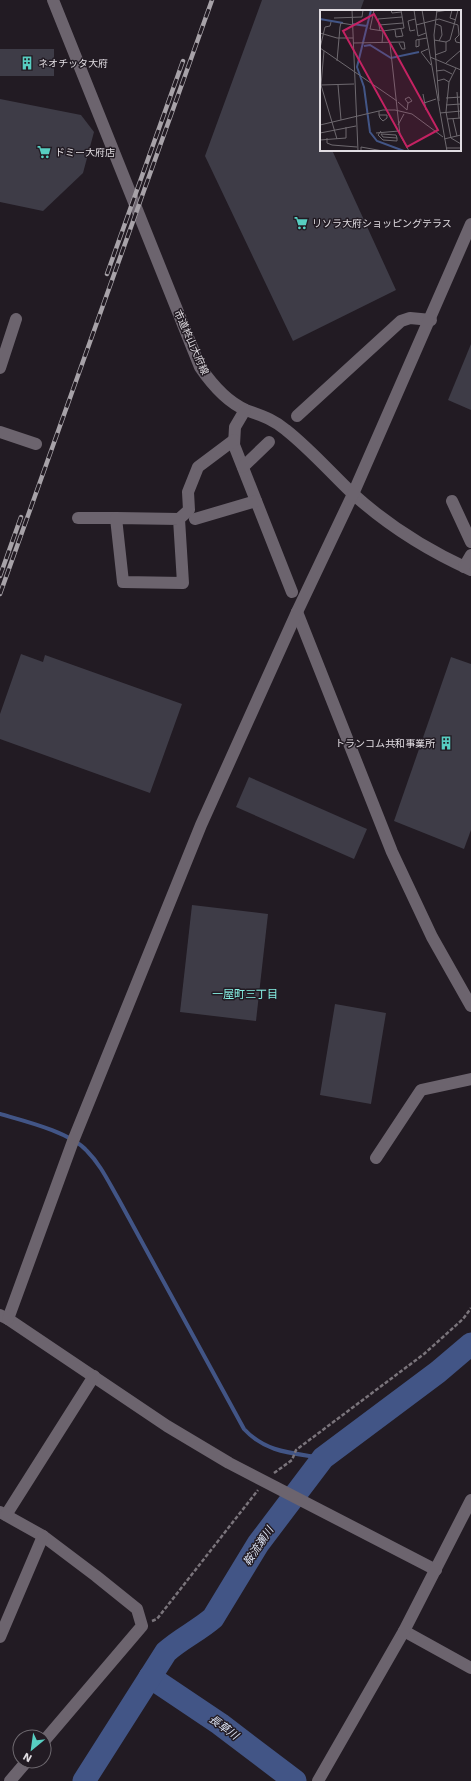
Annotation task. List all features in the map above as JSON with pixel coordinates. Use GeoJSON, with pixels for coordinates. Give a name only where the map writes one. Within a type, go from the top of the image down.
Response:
{"type":"FeatureCollection","features":[{"type":"Feature","properties":{"kind":"street","name":"市道柊山大府線"},"geometry":{"type":"LineString","coordinates":[[53,0],[200,367],[211,383],[245,410],[268,417],[287,430],[353,494],[378,514],[422,544],[468,568]]}},
{"type":"Feature","properties":{"kind":"street"},"geometry":{"type":"LineString","coordinates":[[436,1570],[266,1483],[166,1426],[94,1376],[4,1317],[73,1141],[201,825],[297,612],[353,494],[430,320],[467,244],[471,224]]}},
{"type":"Feature","properties":{"kind":"street"},"geometry":{"type":"LineString","coordinates":[[297,416],[401,321],[410,318],[430,320]]}},
{"type":"Feature","properties":{"kind":"street"},"geometry":{"type":"LineString","coordinates":[[0,368],[16,319]]}},
{"type":"Feature","properties":{"kind":"street"},"geometry":{"type":"LineString","coordinates":[[245,410],[235,427],[234,440],[243,467],[292,592]]}},
{"type":"Feature","properties":{"kind":"street"},"geometry":{"type":"LineString","coordinates":[[0,432],[36,444]]}},
{"type":"Feature","properties":{"kind":"street"},"geometry":{"type":"LineString","coordinates":[[78,518],[178,519],[189,510],[188,492],[198,467],[234,440]]}},
{"type":"Feature","properties":{"kind":"street"},"geometry":{"type":"LineString","coordinates":[[243,467],[269,442]]}},
{"type":"Feature","properties":{"kind":"street"},"geometry":{"type":"LineString","coordinates":[[195,519],[256,501]]}},
{"type":"Feature","properties":{"kind":"street"},"geometry":{"type":"LineString","coordinates":[[452,501],[471,542]]}},
{"type":"Feature","properties":{"kind":"street"},"geometry":{"type":"LineString","coordinates":[[116,518],[123,582],[184,583],[178,519]]}},
{"type":"Feature","properties":{"kind":"street"},"geometry":{"type":"LineString","coordinates":[[468,568],[471,556]]}},
{"type":"Feature","properties":{"kind":"street"},"geometry":{"type":"LineString","coordinates":[[297,612],[392,852],[432,937],[471,1006]]}},
{"type":"Feature","properties":{"kind":"street"},"geometry":{"type":"LineString","coordinates":[[376,1158],[421,1090],[471,1079]]}},
{"type":"Feature","properties":{"kind":"street"},"geometry":{"type":"LineString","coordinates":[[52,1732],[142,1626],[137,1609],[43,1536],[3,1513],[94,1376]]}},
{"type":"Feature","properties":{"kind":"street"},"geometry":{"type":"LineString","coordinates":[[318,1781],[404,1631],[471,1500]]}},
{"type":"Feature","properties":{"kind":"street"},"geometry":{"type":"LineString","coordinates":[[0,1637],[5,1612],[43,1536]]}},
{"type":"Feature","properties":{"kind":"street"},"geometry":{"type":"LineString","coordinates":[[404,1631],[471,1668]]}},
{"type":"Feature","properties":{"kind":"street"},"geometry":{"type":"LineString","coordinates":[[10,1781],[20,1769]]}},
{"type":"Feature","properties":{"kind":"path"},"geometry":{"type":"LineString","coordinates":[[142,1626],[157,1619],[266,1483],[282,1466],[292,1460],[296,1450],[424,1354],[463,1319],[471,1308]]}},
{"type":"Feature","properties":{"kind":"building","name":"リソラ大府ショッピングテラス"},"geometry":{"type":"Polygon","coordinates":[[[262,0],[364,0],[360,10],[320,10],[320,151],[332,151],[396,290],[293,341],[205,156],[262,0]]]}},
{"type":"Feature","properties":{"kind":"building","name":"ネオチッタ大府"},"geometry":{"type":"Polygon","coordinates":[[[0,49],[54,49],[54,76],[0,76],[0,49]]]}},
{"type":"Feature","properties":{"kind":"building","name":"ドミー大府店"},"geometry":{"type":"Polygon","coordinates":[[[0,99],[81,115],[94,132],[83,173],[43,211],[0,202],[0,99]]]}},
{"type":"Feature","properties":{"kind":"building"},"geometry":{"type":"Polygon","coordinates":[[[471,344],[471,410],[448,400],[471,344]]]}},
{"type":"Feature","properties":{"kind":"building"},"geometry":{"type":"Polygon","coordinates":[[[21,654],[43,662],[45,655],[182,704],[150,793],[0,739],[0,714],[21,654]]]}},
{"type":"Feature","properties":{"kind":"building","name":"トランコム共和事業所"},"geometry":{"type":"Polygon","coordinates":[[[451,657],[471,664],[471,830],[464,849],[394,821],[451,657]]]}},
{"type":"Feature","properties":{"kind":"building"},"geometry":{"type":"Polygon","coordinates":[[[249,777],[367,829],[354,859],[236,807],[249,777]]]}},
{"type":"Feature","properties":{"kind":"building"},"geometry":{"type":"Polygon","coordinates":[[[192,905],[268,914],[256,1021],[180,1012],[192,905]]]}},
{"type":"Feature","properties":{"kind":"building"},"geometry":{"type":"Polygon","coordinates":[[[335,1004],[386,1013],[371,1104],[320,1095],[335,1004]]]}},
{"type":"Feature","properties":{"kind":"waterway"},"geometry":{"type":"LineString","coordinates":[[0,1114],[46,1128],[70,1138],[87,1151],[101,1168],[244,1429],[261,1443],[280,1451],[323,1458]]}},
{"type":"Feature","properties":{"kind":"waterway","name":"鞍流瀬川"},"geometry":{"type":"LineString","coordinates":[[84,1781],[166,1652],[213,1618],[258,1544],[323,1458],[438,1372],[471,1344]]}},
{"type":"Feature","properties":{"kind":"waterway","name":"長草川"},"geometry":{"type":"LineString","coordinates":[[150,1677],[220,1724],[295,1781]]}},
{"type":"Feature","properties":{"kind":"railway"},"geometry":{"type":"LineString","coordinates":[[0,594],[212,0]]}},
{"type":"Feature","properties":{"kind":"railway"},"geometry":{"type":"LineString","coordinates":[[107,274],[183,61]]}},
{"type":"Feature","properties":{"kind":"railway"},"geometry":{"type":"LineString","coordinates":[[0,576],[21,517]]}},
{"type":"Feature","properties":{"kind":"place","name":"ネオチッタ大府"},"geometry":{"type":"Point","coordinates":[27,63]}},
{"type":"Feature","properties":{"kind":"place","name":"ドミー大府店"},"geometry":{"type":"Point","coordinates":[44,152]}},
{"type":"Feature","properties":{"kind":"place","name":"リソラ大府ショッピングテラス"},"geometry":{"type":"Point","coordinates":[301,223]}},
{"type":"Feature","properties":{"kind":"place","name":"トランコム共和事業所"},"geometry":{"type":"Point","coordinates":[446,743]}},
{"type":"Feature","properties":{"kind":"district","name":"一屋町三丁目"},"geometry":{"type":"Point","coordinates":[245,994]}}]}
